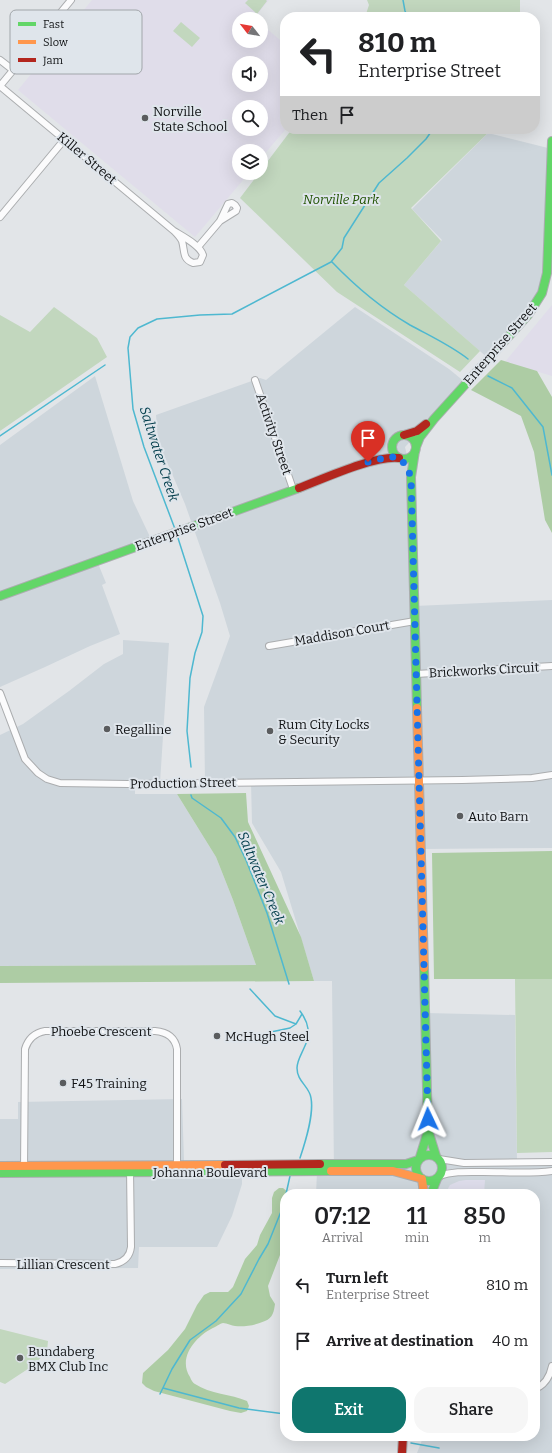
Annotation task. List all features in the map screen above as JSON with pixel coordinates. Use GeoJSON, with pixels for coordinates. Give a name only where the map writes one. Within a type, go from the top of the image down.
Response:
{"type":"FeatureCollection","features":[{"type":"Feature","properties":{"kind":"street"},"geometry":{"type":"LineString","coordinates":[[63,10],[71,0]]}},
{"type":"Feature","properties":{"kind":"street"},"geometry":{"type":"LineString","coordinates":[[0,60],[10,68]]}},
{"type":"Feature","properties":{"kind":"street"},"geometry":{"type":"LineString","coordinates":[[0,86],[10,74]]}},
{"type":"Feature","properties":{"kind":"street","name":"Killer Street"},"geometry":{"type":"LineString","coordinates":[[0,86],[174,231]]}},
{"type":"Feature","properties":{"kind":"street"},"geometry":{"type":"LineString","coordinates":[[0,217],[64,140]]}},
{"type":"Feature","properties":{"kind":"street","name":"Enterprise Street"},"geometry":{"type":"LineString","coordinates":[[415,449],[420,437],[434,419],[528,315],[542,293],[547,273],[552,141]]}},
{"type":"Feature","properties":{"kind":"street"},"geometry":{"type":"LineString","coordinates":[[198,247],[220,221]]}},
{"type":"Feature","properties":{"kind":"street"},"geometry":{"type":"LineString","coordinates":[[174,231],[198,247],[202,253],[202,257],[198,263],[191,262],[185,258],[182,241],[174,231]]}},
{"type":"Feature","properties":{"kind":"street","name":"Activity Street"},"geometry":{"type":"LineString","coordinates":[[256,380],[293,489]]}},
{"type":"Feature","properties":{"kind":"street","name":"Enterprise Street"},"geometry":{"type":"LineString","coordinates":[[404,435],[417,431],[434,419]]}},
{"type":"Feature","properties":{"kind":"street"},"geometry":{"type":"LineString","coordinates":[[411,477],[406,464],[393,452],[392,445],[396,438],[404,435],[412,438],[415,449],[411,477],[428,1130],[442,1167],[433,1189]]}},
{"type":"Feature","properties":{"kind":"street","name":"Enterprise Street"},"geometry":{"type":"LineString","coordinates":[[368,462],[392,445]]}},
{"type":"Feature","properties":{"kind":"street"},"geometry":{"type":"LineString","coordinates":[[400,458],[409,457],[415,449]]}},
{"type":"Feature","properties":{"kind":"street","name":"Enterprise Street"},"geometry":{"type":"LineString","coordinates":[[0,596],[368,462],[391,457],[400,458]]}},
{"type":"Feature","properties":{"kind":"street","name":"Maddison Court"},"geometry":{"type":"LineString","coordinates":[[269,646],[415,621]]}},
{"type":"Feature","properties":{"kind":"street","name":"Brickworks Circuit"},"geometry":{"type":"LineString","coordinates":[[416,674],[552,666]]}},
{"type":"Feature","properties":{"kind":"street","name":"Production Street"},"geometry":{"type":"LineString","coordinates":[[0,693],[25,759],[38,774],[52,782],[128,784],[419,780]]}},
{"type":"Feature","properties":{"kind":"street"},"geometry":{"type":"LineString","coordinates":[[419,780],[525,778],[552,775]]}},
{"type":"Feature","properties":{"kind":"street","name":"Phoebe Crescent"},"geometry":{"type":"LineString","coordinates":[[24,1169],[24,1054],[27,1043],[34,1034],[45,1031],[160,1031],[172,1038],[176,1045],[177,1169]]}},
{"type":"Feature","properties":{"kind":"street"},"geometry":{"type":"LineString","coordinates":[[423,1189],[415,1168],[428,1130]]}},
{"type":"Feature","properties":{"kind":"street"},"geometry":{"type":"LineString","coordinates":[[419,1159],[428,1154],[438,1158],[464,1163],[552,1162]]}},
{"type":"Feature","properties":{"kind":"street","name":"Johanna Boulevard"},"geometry":{"type":"LineString","coordinates":[[177,1169],[406,1164],[419,1159]]}},
{"type":"Feature","properties":{"kind":"street","name":"Johanna Boulevard"},"geometry":{"type":"LineString","coordinates":[[0,1166],[24,1169],[392,1171],[420,1179]]}},
{"type":"Feature","properties":{"kind":"street","name":"Johanna Boulevard"},"geometry":{"type":"LineString","coordinates":[[0,1173],[24,1169]]}},
{"type":"Feature","properties":{"kind":"street","name":"Lillian Crescent"},"geometry":{"type":"LineString","coordinates":[[0,1264],[115,1264],[123,1261],[131,1247],[130,1169]]}},
{"type":"Feature","properties":{"kind":"street"},"geometry":{"type":"LineString","coordinates":[[420,1179],[429,1181],[449,1173],[463,1171],[552,1171]]}},
{"type":"Feature","properties":{"kind":"street"},"geometry":{"type":"LineString","coordinates":[[540,1386],[548,1378],[552,1366]]}},
{"type":"Feature","properties":{"kind":"street"},"geometry":{"type":"LineString","coordinates":[[402,1453],[403,1441]]}},
{"type":"Feature","properties":{"kind":"shaded area","name":"Norville State School"},"geometry":{"type":"Polygon","coordinates":[[[92,0],[269,0],[259,12],[232,12],[232,48],[268,48],[268,30],[280,40],[280,134],[282,134],[268,150],[268,144],[232,144],[232,180],[243,180],[195,237],[18,90],[31,74],[142,74],[142,10],[84,10],[92,0]]]}},
{"type":"Feature","properties":{"kind":"shaded area"},"geometry":{"type":"Polygon","coordinates":[[[487,134],[552,149],[542,293],[489,359],[404,285],[442,240],[412,209],[487,134]]]}},
{"type":"Feature","properties":{"kind":"shaded area"},"geometry":{"type":"Polygon","coordinates":[[[552,305],[552,376],[505,362],[552,305]]]}},
{"type":"Feature","properties":{"kind":"shaded area"},"geometry":{"type":"Polygon","coordinates":[[[355,307],[449,369],[466,383],[405,447],[412,477],[415,606],[552,600],[552,848],[421,849],[426,1013],[515,1015],[517,1162],[552,1161],[552,1453],[417,1453],[422,1441],[540,1441],[540,1189],[316,1189],[317,1172],[334,1172],[332,981],[314,981],[281,872],[252,823],[251,782],[205,783],[204,707],[230,636],[185,504],[158,441],[156,415],[260,378],[266,380],[355,307]]]}},
{"type":"Feature","properties":{"kind":"shaded area"},"geometry":{"type":"Polygon","coordinates":[[[95,376],[133,501],[152,541],[97,561],[106,583],[102,585],[120,634],[0,687],[0,445],[95,376]]]}},
{"type":"Feature","properties":{"kind":"shaded area"},"geometry":{"type":"Polygon","coordinates":[[[123,640],[169,643],[160,783],[135,784],[135,794],[177,794],[216,857],[256,965],[0,966],[0,735],[23,724],[104,664],[123,654],[123,640]]]}},
{"type":"Feature","properties":{"kind":"shaded area"},"geometry":{"type":"Polygon","coordinates":[[[182,1099],[184,1161],[242,1162],[242,1184],[232,1216],[217,1247],[139,1247],[138,1268],[0,1269],[0,1119],[18,1119],[18,1102],[182,1099]]]}},
{"type":"Feature","properties":{"kind":"shaded area"},"geometry":{"type":"Polygon","coordinates":[[[485,1180],[484,1189],[448,1189],[450,1185],[459,1181],[485,1180]]]}},
{"type":"Feature","properties":{"kind":"green space"},"geometry":{"type":"Polygon","coordinates":[[[248,0],[267,1],[259,12],[255,12],[245,3],[248,0]]]}},
{"type":"Feature","properties":{"kind":"green space"},"geometry":{"type":"Polygon","coordinates":[[[367,0],[520,0],[520,12],[367,12],[369,5],[367,0]]]}},
{"type":"Feature","properties":{"kind":"green space"},"geometry":{"type":"Polygon","coordinates":[[[181,22],[200,38],[192,47],[173,31],[181,22]]]}},
{"type":"Feature","properties":{"kind":"green space","name":"Norville Park"},"geometry":{"type":"Polygon","coordinates":[[[288,134],[487,134],[411,208],[441,241],[404,285],[480,351],[460,372],[337,292],[240,198],[254,180],[268,180],[268,161],[288,134]]]}},
{"type":"Feature","properties":{"kind":"green space"},"geometry":{"type":"Polygon","coordinates":[[[54,307],[97,338],[107,357],[0,431],[0,315],[30,332],[54,307]]]}},
{"type":"Feature","properties":{"kind":"green space"},"geometry":{"type":"Polygon","coordinates":[[[501,360],[537,371],[552,397],[552,533],[545,520],[534,452],[521,416],[471,390],[501,360]]]}},
{"type":"Feature","properties":{"kind":"green space"},"geometry":{"type":"Polygon","coordinates":[[[246,793],[248,822],[301,937],[314,981],[0,983],[0,966],[256,965],[216,857],[177,794],[246,793]]]}},
{"type":"Feature","properties":{"kind":"green space"},"geometry":{"type":"Polygon","coordinates":[[[552,851],[552,979],[434,979],[432,853],[552,851]]]}},
{"type":"Feature","properties":{"kind":"green space"},"geometry":{"type":"Polygon","coordinates":[[[515,979],[552,979],[552,1152],[517,1153],[515,979]]]}},
{"type":"Feature","properties":{"kind":"green space"},"geometry":{"type":"Polygon","coordinates":[[[279,1188],[284,1189],[280,1189],[280,1255],[268,1286],[270,1296],[275,1304],[273,1314],[268,1320],[258,1324],[234,1326],[225,1323],[220,1324],[202,1335],[196,1341],[187,1354],[186,1362],[187,1369],[194,1384],[207,1390],[247,1401],[249,1406],[247,1411],[241,1413],[230,1411],[154,1391],[146,1387],[142,1383],[143,1373],[168,1350],[185,1329],[197,1305],[204,1295],[210,1292],[228,1292],[233,1287],[245,1259],[257,1245],[260,1235],[272,1213],[272,1198],[274,1192],[279,1188]]]}},
{"type":"Feature","properties":{"kind":"green space","name":"Bundaberg BMX Club Inc"},"geometry":{"type":"Polygon","coordinates":[[[0,1329],[48,1341],[47,1351],[34,1365],[5,1384],[0,1382],[0,1329]]]}},
{"type":"Feature","properties":{"kind":"waterway","name":"Saltwater Creek"},"geometry":{"type":"LineString","coordinates":[[403,0],[406,12]]}},
{"type":"Feature","properties":{"kind":"waterway","name":"Saltwater Creek"},"geometry":{"type":"LineString","coordinates":[[175,529],[144,447],[133,409],[128,348],[130,337],[138,328],[157,319],[232,314],[331,262],[342,248],[344,238],[379,183],[407,158],[430,134]]}},
{"type":"Feature","properties":{"kind":"waterway"},"geometry":{"type":"LineString","coordinates":[[332,262],[350,280],[379,304],[410,325],[447,345],[468,359]]}},
{"type":"Feature","properties":{"kind":"waterway"},"geometry":{"type":"LineString","coordinates":[[0,436],[105,365]]}},
{"type":"Feature","properties":{"kind":"waterway"},"geometry":{"type":"LineString","coordinates":[[488,376],[512,388],[543,427],[552,475]]}},
{"type":"Feature","properties":{"kind":"waterway","name":"Saltwater Creek"},"geometry":{"type":"LineString","coordinates":[[177,535],[203,616],[202,632],[195,653],[190,678],[187,731],[191,767]]}},
{"type":"Feature","properties":{"kind":"waterway","name":"Saltwater Creek"},"geometry":{"type":"LineString","coordinates":[[191,795],[192,798],[221,818],[235,837],[246,860],[267,913],[289,984]]}},
{"type":"Feature","properties":{"kind":"waterway"},"geometry":{"type":"LineString","coordinates":[[250,989],[275,1016],[296,1024],[302,1014]]}},
{"type":"Feature","properties":{"kind":"waterway","name":"Saltwater Creek"},"geometry":{"type":"LineString","coordinates":[[300,1011],[307,1024],[308,1038],[299,1058],[297,1072],[309,1092],[312,1107],[305,1143],[300,1158]]}},
{"type":"Feature","properties":{"kind":"waterway"},"geometry":{"type":"LineString","coordinates":[[256,1042],[271,1032],[290,1028],[296,1024]]}},
{"type":"Feature","properties":{"kind":"waterway","name":"Saltwater Creek"},"geometry":{"type":"LineString","coordinates":[[287,1189],[290,1176]]}},
{"type":"Feature","properties":{"kind":"waterway","name":"Saltwater Creek"},"geometry":{"type":"LineString","coordinates":[[160,1394],[172,1369],[190,1340],[216,1321],[241,1294],[268,1244],[280,1214]]}},
{"type":"Feature","properties":{"kind":"waterway"},"geometry":{"type":"LineString","coordinates":[[163,1388],[239,1408],[280,1413]]}},
{"type":"Feature","properties":{"kind":"waterway","name":"Saltwater Creek"},"geometry":{"type":"LineString","coordinates":[[411,1443],[439,1448]]}},
{"type":"Feature","properties":{"kind":"traffic: fast"},"geometry":{"type":"LineString","coordinates":[[416,447],[420,437],[434,419],[528,315],[542,293],[547,273],[552,141]]}},
{"type":"Feature","properties":{"kind":"traffic: fast"},"geometry":{"type":"LineString","coordinates":[[404,435],[409,436],[415,442],[416,447],[415,452],[409,458],[404,459],[399,458],[393,452],[392,447],[393,442],[399,436],[404,435]]}},
{"type":"Feature","properties":{"kind":"traffic: fast"},"geometry":{"type":"LineString","coordinates":[[415,451],[411,477],[417,708]]}},
{"type":"Feature","properties":{"kind":"traffic: fast"},"geometry":{"type":"LineString","coordinates":[[0,596],[299,488]]}},
{"type":"Feature","properties":{"kind":"traffic: fast"},"geometry":{"type":"LineString","coordinates":[[424,968],[428,1130],[436,1156]]}},
{"type":"Feature","properties":{"kind":"traffic: fast"},"geometry":{"type":"LineString","coordinates":[[420,1157],[428,1131]]}},
{"type":"Feature","properties":{"kind":"traffic: fast"},"geometry":{"type":"LineString","coordinates":[[429,1155],[439,1158],[442,1168],[439,1178],[429,1181],[419,1178],[416,1168],[419,1158],[429,1155]]}},
{"type":"Feature","properties":{"kind":"traffic: fast"},"geometry":{"type":"LineString","coordinates":[[320,1164],[406,1164],[418,1160]]}},
{"type":"Feature","properties":{"kind":"traffic: fast"},"geometry":{"type":"LineString","coordinates":[[0,1173],[331,1171]]}},
{"type":"Feature","properties":{"kind":"traffic: fast"},"geometry":{"type":"LineString","coordinates":[[433,1189],[437,1179]]}},
{"type":"Feature","properties":{"kind":"traffic: slow"},"geometry":{"type":"LineString","coordinates":[[417,708],[424,968]]}},
{"type":"Feature","properties":{"kind":"traffic: slow"},"geometry":{"type":"LineString","coordinates":[[0,1166],[225,1165]]}},
{"type":"Feature","properties":{"kind":"traffic: slow"},"geometry":{"type":"LineString","coordinates":[[331,1171],[393,1171],[419,1178]]}},
{"type":"Feature","properties":{"kind":"traffic: slow"},"geometry":{"type":"LineString","coordinates":[[422,1179],[423,1189]]}},
{"type":"Feature","properties":{"kind":"traffic: jam"},"geometry":{"type":"LineString","coordinates":[[404,435],[417,431],[426,424]]}},
{"type":"Feature","properties":{"kind":"traffic: jam"},"geometry":{"type":"LineString","coordinates":[[299,488],[363,464],[377,460],[399,458]]}},
{"type":"Feature","properties":{"kind":"traffic: jam"},"geometry":{"type":"LineString","coordinates":[[225,1165],[320,1164]]}},
{"type":"Feature","properties":{"kind":"traffic: jam"},"geometry":{"type":"LineString","coordinates":[[402,1453],[403,1441]]}},
{"type":"Feature","properties":{"kind":"place","name":"Norville State School"},"geometry":{"type":"Point","coordinates":[145,118]}},
{"type":"Feature","properties":{"kind":"place","name":"Regalline"},"geometry":{"type":"Point","coordinates":[107,729]}},
{"type":"Feature","properties":{"kind":"place","name":"Rum City Locks & Security"},"geometry":{"type":"Point","coordinates":[270,731]}},
{"type":"Feature","properties":{"kind":"place","name":"Auto Barn"},"geometry":{"type":"Point","coordinates":[460,816]}},
{"type":"Feature","properties":{"kind":"place","name":"McHugh Steel"},"geometry":{"type":"Point","coordinates":[217,1036]}},
{"type":"Feature","properties":{"kind":"place","name":"F45 Training"},"geometry":{"type":"Point","coordinates":[63,1083]}},
{"type":"Feature","properties":{"kind":"place","name":"Bundaberg BMX Club Inc"},"geometry":{"type":"Point","coordinates":[20,1358]}},
{"type":"Feature","properties":{"kind":"route"},"geometry":{"type":"LineString","coordinates":[[368,462],[391,457],[401,458],[406,464],[411,477],[428,1119]]}}]}
